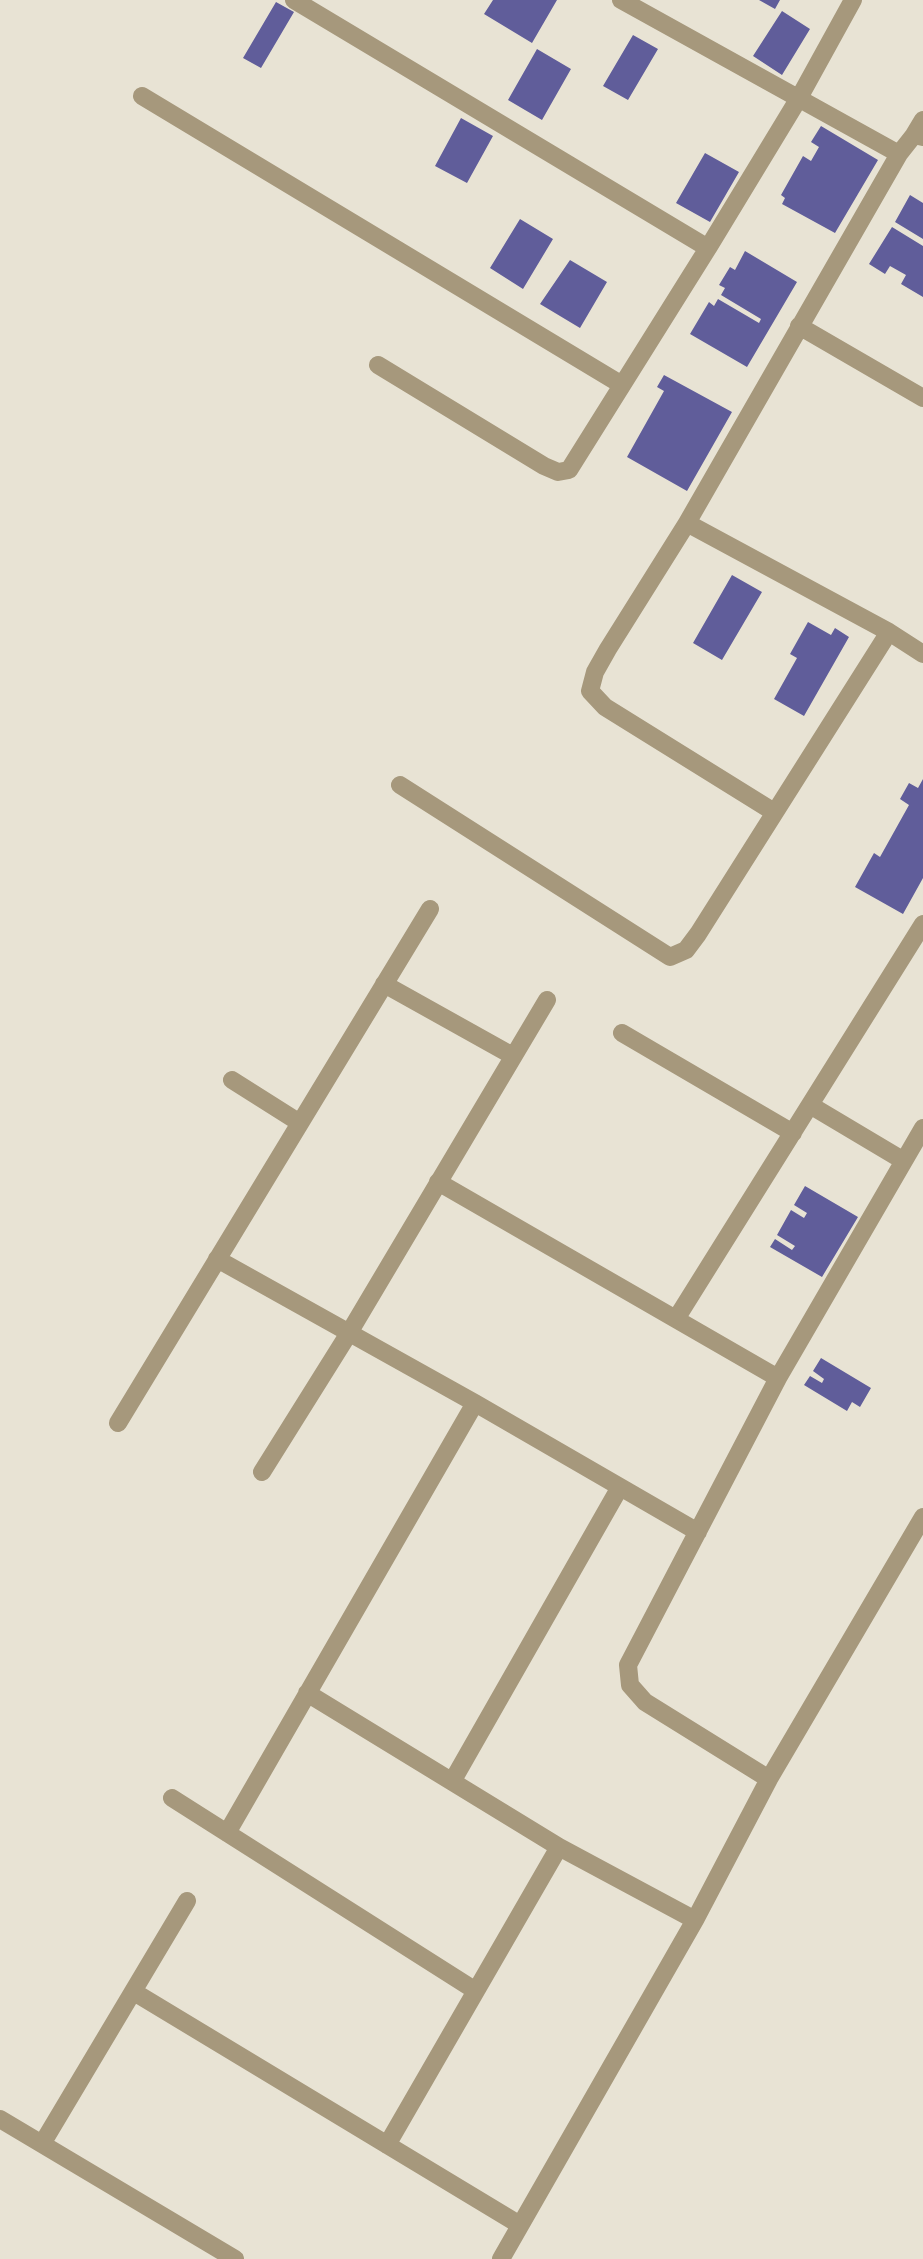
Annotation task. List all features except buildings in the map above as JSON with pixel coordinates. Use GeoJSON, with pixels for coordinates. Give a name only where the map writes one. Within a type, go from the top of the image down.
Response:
{"type":"FeatureCollection","features":[{"type":"Feature","properties":{"kind":"street"},"geometry":{"type":"LineString","coordinates":[[294,0],[708,248]]}},
{"type":"Feature","properties":{"kind":"street"},"geometry":{"type":"LineString","coordinates":[[621,0],[899,153]]}},
{"type":"Feature","properties":{"kind":"street"},"geometry":{"type":"LineString","coordinates":[[378,365],[544,466],[558,472],[569,470],[799,98],[853,0]]}},
{"type":"Feature","properties":{"kind":"street"},"geometry":{"type":"LineString","coordinates":[[142,96],[622,385]]}},
{"type":"Feature","properties":{"kind":"street"},"geometry":{"type":"LineString","coordinates":[[774,812],[605,707],[590,691],[595,672],[687,523],[899,153],[920,131]]}},
{"type":"Feature","properties":{"kind":"street"},"geometry":{"type":"LineString","coordinates":[[799,326],[923,398]]}},
{"type":"Feature","properties":{"kind":"street"},"geometry":{"type":"LineString","coordinates":[[687,523],[889,632],[923,654]]}},
{"type":"Feature","properties":{"kind":"street"},"geometry":{"type":"LineString","coordinates":[[400,785],[657,951],[670,957],[686,950],[698,934],[889,632]]}},
{"type":"Feature","properties":{"kind":"street"},"geometry":{"type":"LineString","coordinates":[[118,1423],[430,909]]}},
{"type":"Feature","properties":{"kind":"street"},"geometry":{"type":"LineString","coordinates":[[676,1319],[923,924]]}},
{"type":"Feature","properties":{"kind":"street"},"geometry":{"type":"LineString","coordinates":[[384,984],[513,1056]]}},
{"type":"Feature","properties":{"kind":"street"},"geometry":{"type":"LineString","coordinates":[[262,1472],[349,1333],[547,1000]]}},
{"type":"Feature","properties":{"kind":"street"},"geometry":{"type":"LineString","coordinates":[[622,1033],[793,1133]]}},
{"type":"Feature","properties":{"kind":"street"},"geometry":{"type":"LineString","coordinates":[[232,1080],[300,1123]]}},
{"type":"Feature","properties":{"kind":"street"},"geometry":{"type":"LineString","coordinates":[[810,1105],[904,1161]]}},
{"type":"Feature","properties":{"kind":"street"},"geometry":{"type":"LineString","coordinates":[[769,1779],[645,1702],[630,1685],[628,1665],[778,1378],[923,1128]]}},
{"type":"Feature","properties":{"kind":"street"},"geometry":{"type":"LineString","coordinates":[[438,1182],[778,1378]]}},
{"type":"Feature","properties":{"kind":"street"},"geometry":{"type":"LineString","coordinates":[[217,1259],[475,1403],[698,1532]]}},
{"type":"Feature","properties":{"kind":"street"},"geometry":{"type":"LineString","coordinates":[[227,1833],[475,1403]]}},
{"type":"Feature","properties":{"kind":"street"},"geometry":{"type":"LineString","coordinates":[[453,1780],[620,1487]]}},
{"type":"Feature","properties":{"kind":"street"},"geometry":{"type":"LineString","coordinates":[[501,2259],[695,1920],[769,1779],[923,1517]]}},
{"type":"Feature","properties":{"kind":"street"},"geometry":{"type":"LineString","coordinates":[[307,1693],[453,1780],[559,1847],[695,1920]]}},
{"type":"Feature","properties":{"kind":"street"},"geometry":{"type":"LineString","coordinates":[[172,1798],[476,1990]]}},
{"type":"Feature","properties":{"kind":"street"},"geometry":{"type":"LineString","coordinates":[[387,2145],[559,1847]]}},
{"type":"Feature","properties":{"kind":"street"},"geometry":{"type":"LineString","coordinates":[[42,2144],[188,1900]]}},
{"type":"Feature","properties":{"kind":"street"},"geometry":{"type":"LineString","coordinates":[[134,1992],[520,2225]]}},
{"type":"Feature","properties":{"kind":"street"},"geometry":{"type":"LineString","coordinates":[[0,2119],[235,2259]]}}]}
